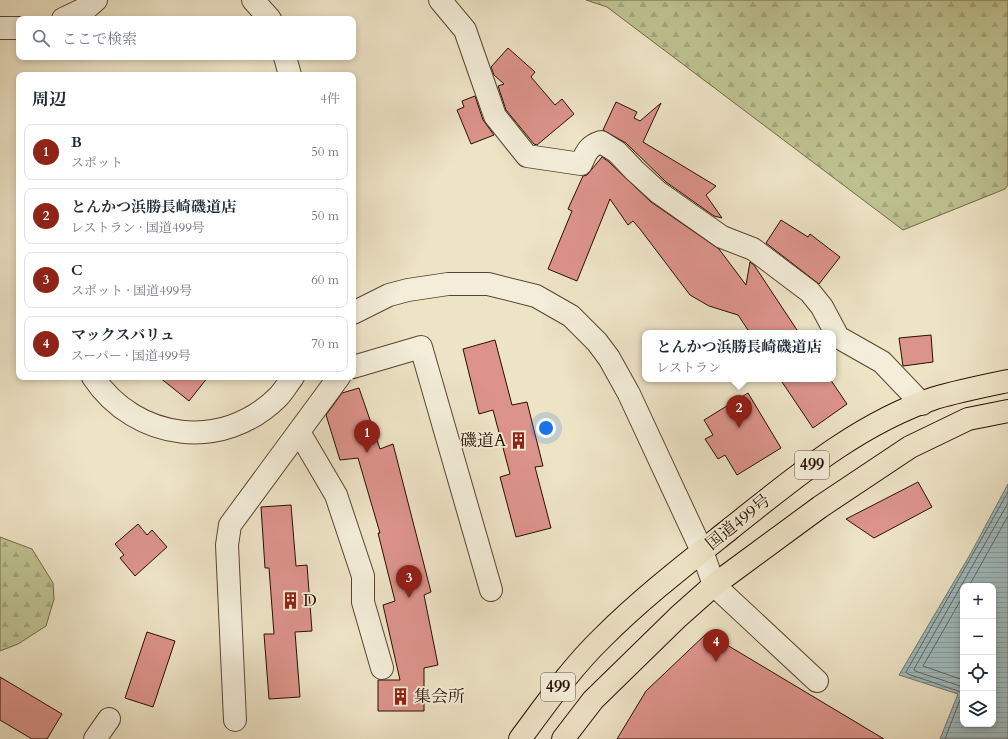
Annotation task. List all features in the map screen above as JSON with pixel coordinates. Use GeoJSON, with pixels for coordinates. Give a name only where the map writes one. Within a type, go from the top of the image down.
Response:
{"type":"FeatureCollection","features":[{"type":"Feature","properties":{"kind":"highway","name":"国道499号"},"geometry":{"type":"LineString","coordinates":[[520,739],[564,679],[601,638],[643,600],[793,478],[860,432],[922,404],[936,398],[1008,381]]}},
{"type":"Feature","properties":{"kind":"highway","name":"国道499号"},"geometry":{"type":"LineString","coordinates":[[563,739],[593,700],[678,617],[714,585],[820,507],[910,447],[968,419],[1008,411]]}},
{"type":"Feature","properties":{"kind":"street"},"geometry":{"type":"LineString","coordinates":[[70,16],[88,7],[96,0]]}},
{"type":"Feature","properties":{"kind":"street"},"geometry":{"type":"LineString","coordinates":[[254,0],[267,16]]}},
{"type":"Feature","properties":{"kind":"street"},"geometry":{"type":"LineString","coordinates":[[440,0],[465,30],[495,116],[527,156],[538,160],[580,164],[588,148],[593,144],[601,142],[617,152],[658,192],[722,237],[753,249],[810,292],[822,307],[834,330]]}},
{"type":"Feature","properties":{"kind":"street"},"geometry":{"type":"LineString","coordinates":[[0,28],[16,28]]}},
{"type":"Feature","properties":{"kind":"street"},"geometry":{"type":"LineString","coordinates":[[286,60],[289,72]]}},
{"type":"Feature","properties":{"kind":"street"},"geometry":{"type":"LineString","coordinates":[[356,312],[389,295],[408,290],[448,284],[482,284],[536,296],[571,316],[597,342],[609,358],[629,394],[702,551],[714,585],[817,681]]}},
{"type":"Feature","properties":{"kind":"street"},"geometry":{"type":"LineString","coordinates":[[836,333],[838,337],[882,362],[922,404]]}},
{"type":"Feature","properties":{"kind":"street"},"geometry":{"type":"LineString","coordinates":[[356,366],[421,347],[491,590]]}},
{"type":"Feature","properties":{"kind":"street"},"geometry":{"type":"LineString","coordinates":[[95,380],[102,391],[128,414],[159,428],[184,432],[212,432],[238,424],[259,412],[279,396],[291,380]]}},
{"type":"Feature","properties":{"kind":"street"},"geometry":{"type":"LineString","coordinates":[[235,720],[228,545],[230,526],[299,432],[329,381]]}},
{"type":"Feature","properties":{"kind":"street"},"geometry":{"type":"LineString","coordinates":[[299,432],[336,495],[363,576],[363,602],[382,668]]}},
{"type":"Feature","properties":{"kind":"street"},"geometry":{"type":"LineString","coordinates":[[95,739],[110,719]]}},
{"type":"Feature","properties":{"kind":"green space"},"geometry":{"type":"Polygon","coordinates":[[[586,0],[1008,0],[1008,185],[1005,189],[903,230],[607,7],[586,0]]]}},
{"type":"Feature","properties":{"kind":"green space"},"geometry":{"type":"Polygon","coordinates":[[[0,537],[32,549],[53,583],[54,599],[46,626],[18,644],[0,651],[0,537]]]}},
{"type":"Feature","properties":{"kind":"water"},"geometry":{"type":"Polygon","coordinates":[[[1008,484],[1008,739],[940,739],[958,694],[899,675],[971,553],[1008,484]]]}},
{"type":"Feature","properties":{"kind":"building"},"geometry":{"type":"Polygon","coordinates":[[[508,48],[535,72],[531,77],[555,105],[562,99],[574,114],[537,145],[534,144],[506,110],[498,86],[504,84],[494,75],[491,67],[508,48]]]}},
{"type":"Feature","properties":{"kind":"building"},"geometry":{"type":"Polygon","coordinates":[[[475,96],[483,120],[494,135],[471,144],[457,110],[464,107],[462,101],[475,96]]]}},
{"type":"Feature","properties":{"kind":"building"},"geometry":{"type":"Polygon","coordinates":[[[616,102],[637,112],[634,118],[640,121],[661,103],[643,142],[716,186],[706,195],[722,218],[714,216],[666,182],[626,143],[603,130],[616,102]]]}},
{"type":"Feature","properties":{"kind":"building"},"geometry":{"type":"Polygon","coordinates":[[[602,157],[651,202],[719,249],[746,285],[750,262],[754,265],[797,330],[748,330],[738,315],[709,306],[690,295],[640,229],[633,221],[628,225],[610,199],[577,281],[548,269],[572,211],[568,209],[583,176],[587,175],[602,157]]]}},
{"type":"Feature","properties":{"kind":"building"},"geometry":{"type":"Polygon","coordinates":[[[781,220],[808,237],[810,234],[840,257],[819,284],[766,243],[781,220]]]}},
{"type":"Feature","properties":{"kind":"building"},"geometry":{"type":"Polygon","coordinates":[[[931,335],[933,362],[903,366],[899,338],[931,335]]]}},
{"type":"Feature","properties":{"kind":"building","name":"磯道A"},"geometry":{"type":"Polygon","coordinates":[[[495,340],[512,405],[527,402],[543,466],[535,467],[551,528],[516,537],[500,477],[510,474],[493,410],[479,414],[463,349],[495,340]]]}},
{"type":"Feature","properties":{"kind":"building"},"geometry":{"type":"Polygon","coordinates":[[[163,380],[206,380],[189,401],[163,380]]]}},
{"type":"Feature","properties":{"kind":"building"},"geometry":{"type":"Polygon","coordinates":[[[782,382],[832,382],[847,404],[813,428],[782,382]]]}},
{"type":"Feature","properties":{"kind":"building"},"geometry":{"type":"Polygon","coordinates":[[[359,388],[380,449],[393,444],[431,592],[424,595],[438,665],[424,668],[424,711],[378,711],[378,680],[400,680],[383,605],[395,601],[378,533],[380,533],[358,458],[340,460],[326,415],[342,393],[359,388]]]}},
{"type":"Feature","properties":{"kind":"building"},"geometry":{"type":"Polygon","coordinates":[[[748,393],[781,448],[737,475],[725,455],[718,459],[705,439],[713,435],[704,420],[748,393]]]}},
{"type":"Feature","properties":{"kind":"building"},"geometry":{"type":"Polygon","coordinates":[[[918,482],[932,507],[874,538],[846,519],[918,482]]]}},
{"type":"Feature","properties":{"kind":"building","name":"D"},"geometry":{"type":"Polygon","coordinates":[[[291,505],[296,566],[307,565],[312,631],[295,632],[300,697],[269,699],[264,634],[274,634],[269,568],[265,568],[261,507],[291,505]]]}},
{"type":"Feature","properties":{"kind":"building"},"geometry":{"type":"Polygon","coordinates":[[[138,524],[147,535],[152,530],[167,547],[135,576],[120,558],[124,555],[115,544],[138,524]]]}},
{"type":"Feature","properties":{"kind":"building"},"geometry":{"type":"Polygon","coordinates":[[[147,632],[175,641],[153,707],[125,698],[147,632]]]}},
{"type":"Feature","properties":{"kind":"building"},"geometry":{"type":"Polygon","coordinates":[[[707,633],[884,739],[617,739],[646,691],[707,633]]]}},
{"type":"Feature","properties":{"kind":"building"},"geometry":{"type":"Polygon","coordinates":[[[0,677],[62,714],[47,739],[32,739],[0,720],[0,677]]]}},
{"type":"Feature","properties":{"kind":"place","name":"とんかつ浜勝長崎磯道店"},"geometry":{"type":"Point","coordinates":[739,428]}},
{"type":"Feature","properties":{"kind":"place","name":"磯道A"},"geometry":{"type":"Point","coordinates":[519,440]}},
{"type":"Feature","properties":{"kind":"place","name":"B"},"geometry":{"type":"Point","coordinates":[367,453]}},
{"type":"Feature","properties":{"kind":"place","name":"C"},"geometry":{"type":"Point","coordinates":[409,598]}},
{"type":"Feature","properties":{"kind":"place","name":"D"},"geometry":{"type":"Point","coordinates":[290,600]}},
{"type":"Feature","properties":{"kind":"place","name":"マックスバリュ"},"geometry":{"type":"Point","coordinates":[716,662]}},
{"type":"Feature","properties":{"kind":"place","name":"集会所"},"geometry":{"type":"Point","coordinates":[401,696]}}]}
